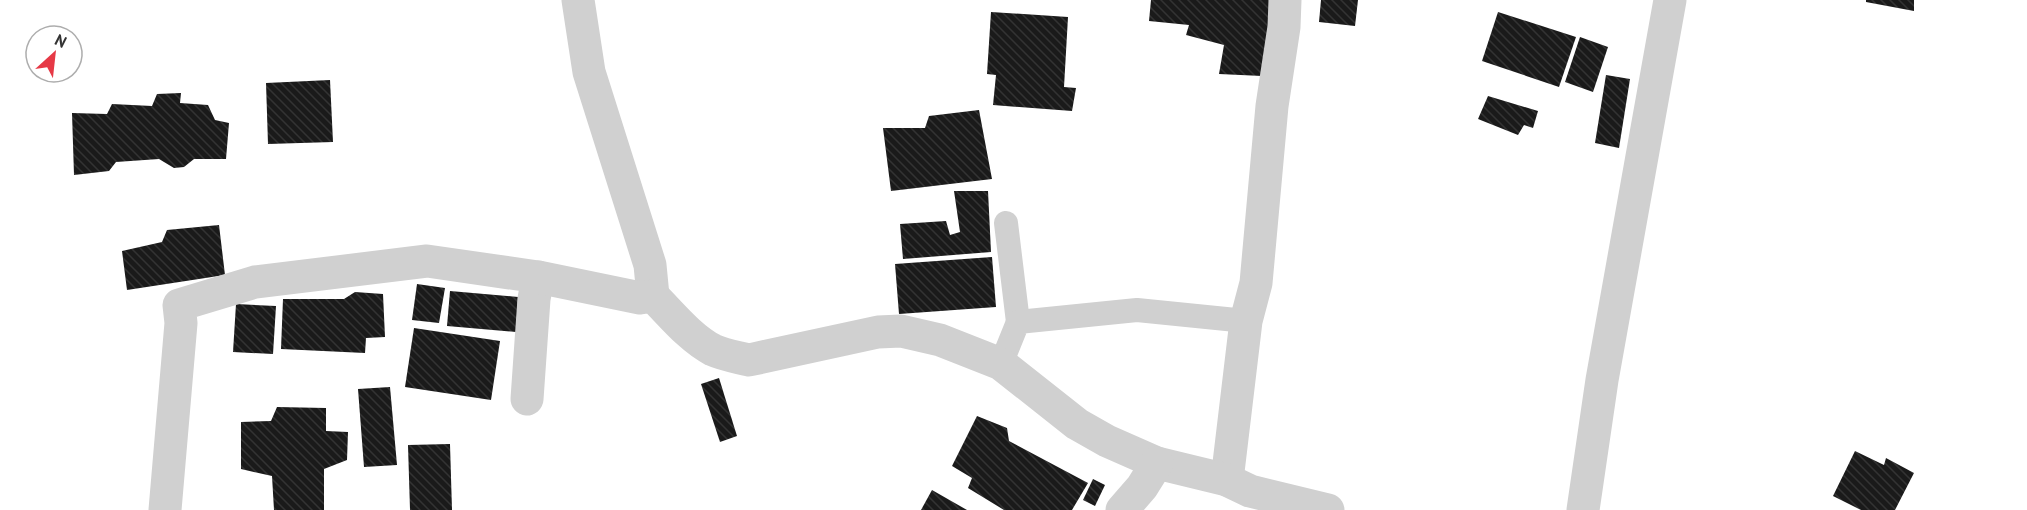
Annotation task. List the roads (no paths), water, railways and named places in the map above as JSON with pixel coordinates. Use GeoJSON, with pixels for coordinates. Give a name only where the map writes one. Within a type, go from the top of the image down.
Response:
{"type":"FeatureCollection","features":[{"type":"Feature","properties":{"kind":"street"},"geometry":{"type":"LineString","coordinates":[[578,0],[590,72],[650,265],[653,296],[694,336],[712,350],[749,360],[878,332],[901,331],[940,340],[1001,364],[1077,424],[1107,441],[1157,463],[1240,494],[1328,510]]}},
{"type":"Feature","properties":{"kind":"street"},"geometry":{"type":"LineString","coordinates":[[1240,494],[1246,321],[1256,283],[1272,106],[1284,27],[1285,0]]}},
{"type":"Feature","properties":{"kind":"street"},"geometry":{"type":"LineString","coordinates":[[1583,510],[1602,380],[1670,0]]}},
{"type":"Feature","properties":{"kind":"street"},"geometry":{"type":"LineString","coordinates":[[165,510],[182,323],[179,305],[255,282],[427,261],[538,277],[640,298],[653,296]]}},
{"type":"Feature","properties":{"kind":"street"},"geometry":{"type":"LineString","coordinates":[[527,399],[534,299],[538,277]]}},
{"type":"Feature","properties":{"kind":"street"},"geometry":{"type":"LineString","coordinates":[[1122,510],[1142,487],[1157,463]]}},
{"type":"Feature","properties":{"kind":"lane"},"geometry":{"type":"LineString","coordinates":[[1001,364],[1018,322],[1006,223]]}},
{"type":"Feature","properties":{"kind":"lane"},"geometry":{"type":"LineString","coordinates":[[1018,322],[1137,310],[1246,321]]}}]}
